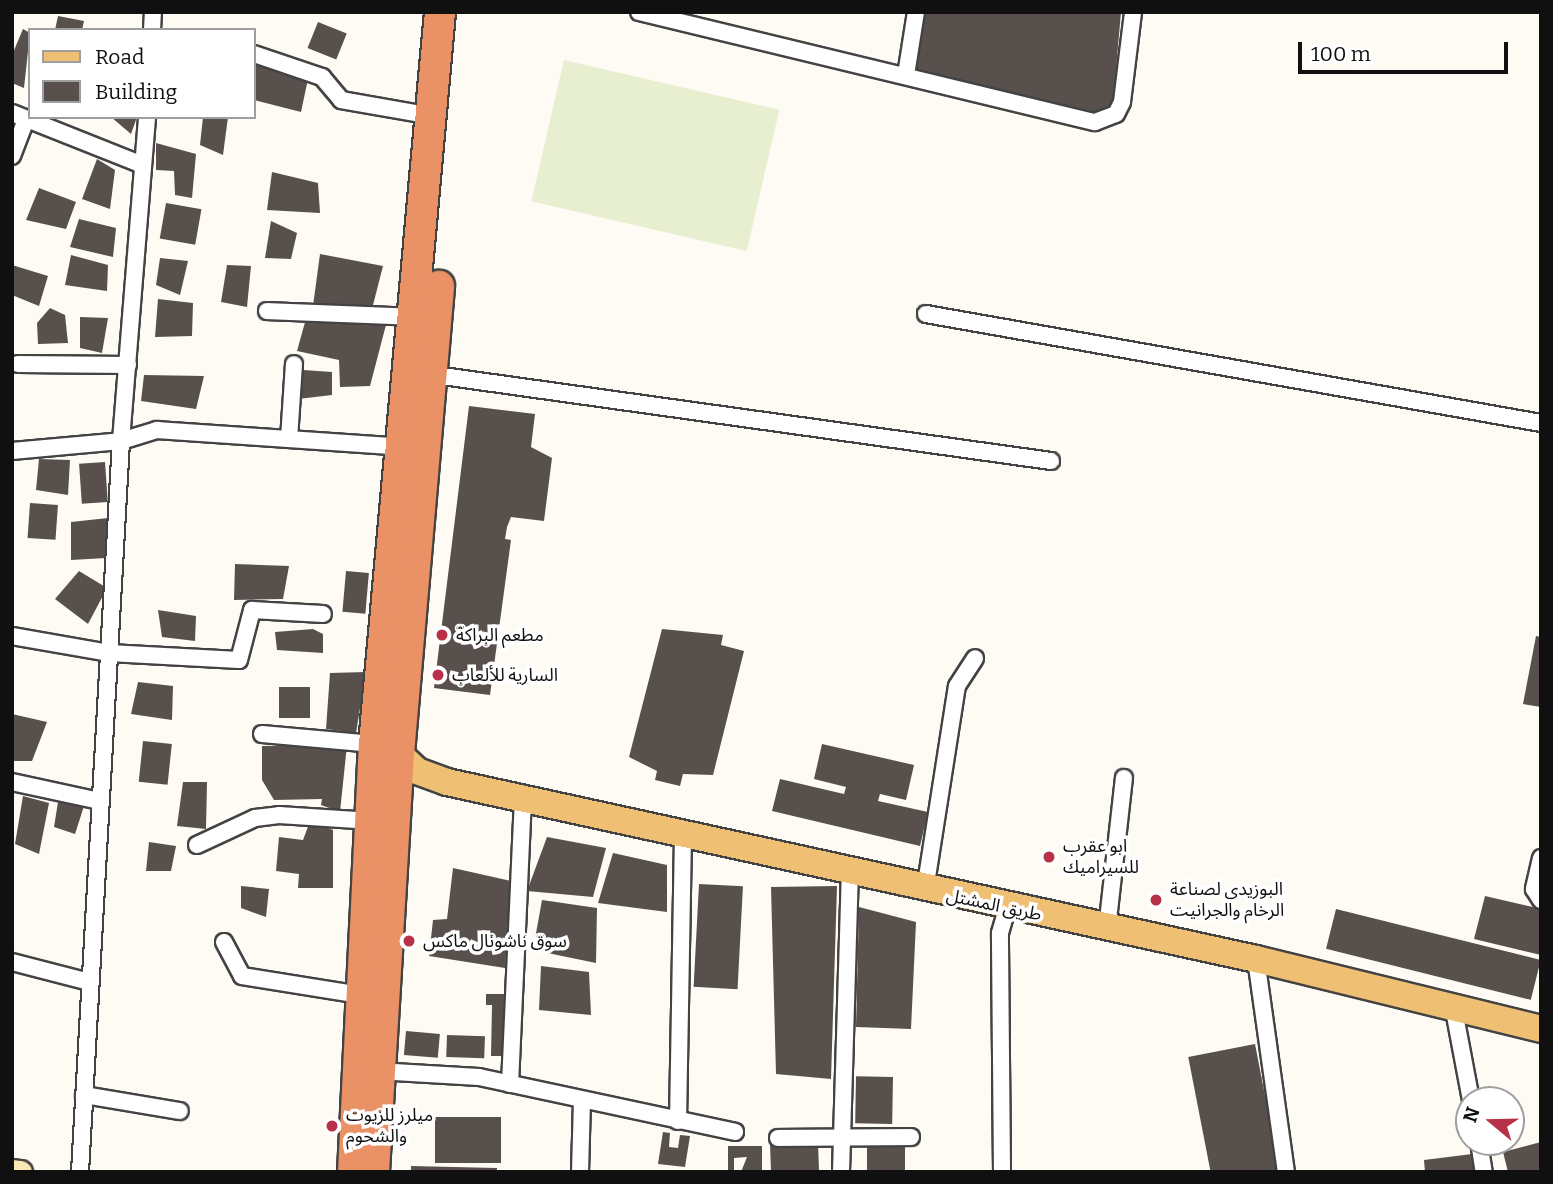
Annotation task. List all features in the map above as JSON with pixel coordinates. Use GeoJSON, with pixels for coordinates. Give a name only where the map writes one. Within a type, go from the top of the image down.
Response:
{"type":"FeatureCollection","features":[{"type":"Feature","properties":{"kind":"highway"},"geometry":{"type":"LineString","coordinates":[[374,1172],[377,1071],[397,794],[387,749],[404,447],[422,372],[416,317],[440,12]]}},
{"type":"Feature","properties":{"kind":"highway"},"geometry":{"type":"LineString","coordinates":[[353,1172],[360,995],[372,821],[387,749],[422,372],[460,12]]}},
{"type":"Feature","properties":{"kind":"main road","name":"طريق المشتل"},"geometry":{"type":"LineString","coordinates":[[387,749],[408,765],[447,782],[683,838],[1256,959],[1541,1029]]}},
{"type":"Feature","properties":{"kind":"main road","name":"طريق المشتل"},"geometry":{"type":"LineString","coordinates":[[397,794],[419,783],[447,782]]}},
{"type":"Feature","properties":{"kind":"street"},"geometry":{"type":"LineString","coordinates":[[639,12],[1107,120],[1122,102],[1133,12]]}},
{"type":"Feature","properties":{"kind":"street"},"geometry":{"type":"LineString","coordinates":[[906,75],[916,12]]}},
{"type":"Feature","properties":{"kind":"street"},"geometry":{"type":"LineString","coordinates":[[256,55],[322,77],[341,100],[432,116]]}},
{"type":"Feature","properties":{"kind":"street"},"geometry":{"type":"LineString","coordinates":[[12,156],[19,116],[143,165]]}},
{"type":"Feature","properties":{"kind":"street"},"geometry":{"type":"LineString","coordinates":[[80,1172],[121,441],[147,119]]}},
{"type":"Feature","properties":{"kind":"street"},"geometry":{"type":"LineString","coordinates":[[267,311],[416,317]]}},
{"type":"Feature","properties":{"kind":"street"},"geometry":{"type":"LineString","coordinates":[[926,314],[1541,423]]}},
{"type":"Feature","properties":{"kind":"street"},"geometry":{"type":"LineString","coordinates":[[18,364],[128,365]]}},
{"type":"Feature","properties":{"kind":"street"},"geometry":{"type":"LineString","coordinates":[[289,439],[294,364]]}},
{"type":"Feature","properties":{"kind":"street"},"geometry":{"type":"LineString","coordinates":[[422,372],[1051,461]]}},
{"type":"Feature","properties":{"kind":"street"},"geometry":{"type":"LineString","coordinates":[[12,451],[121,441],[157,430],[404,447]]}},
{"type":"Feature","properties":{"kind":"street"},"geometry":{"type":"LineString","coordinates":[[12,636],[109,653],[239,660],[251,610],[323,614]]}},
{"type":"Feature","properties":{"kind":"street"},"geometry":{"type":"LineString","coordinates":[[925,890],[957,686],[975,657]]}},
{"type":"Feature","properties":{"kind":"street"},"geometry":{"type":"LineString","coordinates":[[261,734],[387,749]]}},
{"type":"Feature","properties":{"kind":"street"},"geometry":{"type":"LineString","coordinates":[[1107,929],[1124,778]]}},
{"type":"Feature","properties":{"kind":"street"},"geometry":{"type":"LineString","coordinates":[[12,782],[100,801]]}},
{"type":"Feature","properties":{"kind":"street"},"geometry":{"type":"LineString","coordinates":[[510,1084],[523,798]]}},
{"type":"Feature","properties":{"kind":"street"},"geometry":{"type":"LineString","coordinates":[[197,845],[279,814],[372,821]]}},
{"type":"Feature","properties":{"kind":"street"},"geometry":{"type":"LineString","coordinates":[[678,1121],[683,838]]}},
{"type":"Feature","properties":{"kind":"street"},"geometry":{"type":"LineString","coordinates":[[1541,858],[1534,890],[1541,900]]}},
{"type":"Feature","properties":{"kind":"street"},"geometry":{"type":"LineString","coordinates":[[841,1172],[849,874]]}},
{"type":"Feature","properties":{"kind":"street"},"geometry":{"type":"LineString","coordinates":[[1002,1172],[1000,933],[1007,908]]}},
{"type":"Feature","properties":{"kind":"street"},"geometry":{"type":"LineString","coordinates":[[224,942],[242,976],[360,995]]}},
{"type":"Feature","properties":{"kind":"street"},"geometry":{"type":"LineString","coordinates":[[1256,959],[1286,1172]]}},
{"type":"Feature","properties":{"kind":"street"},"geometry":{"type":"LineString","coordinates":[[12,962],[90,982]]}},
{"type":"Feature","properties":{"kind":"street"},"geometry":{"type":"LineString","coordinates":[[1453,1006],[1468,1086]]}},
{"type":"Feature","properties":{"kind":"street"},"geometry":{"type":"LineString","coordinates":[[377,1071],[510,1084],[582,1102],[735,1132]]}},
{"type":"Feature","properties":{"kind":"street"},"geometry":{"type":"LineString","coordinates":[[84,1094],[180,1111]]}},
{"type":"Feature","properties":{"kind":"street"},"geometry":{"type":"LineString","coordinates":[[580,1172],[582,1102]]}},
{"type":"Feature","properties":{"kind":"street"},"geometry":{"type":"LineString","coordinates":[[778,1138],[911,1138]]}},
{"type":"Feature","properties":{"kind":"street"},"geometry":{"type":"LineString","coordinates":[[12,1171],[20,1172]]}},
{"type":"Feature","properties":{"kind":"green space"},"geometry":{"type":"Polygon","coordinates":[[[564,60],[779,110],[747,251],[531,201],[564,60]]]}},
{"type":"Feature","properties":{"kind":"building"},"geometry":{"type":"Polygon","coordinates":[[[918,12],[1121,12],[1113,104],[1098,113],[909,68],[918,12]]]}},
{"type":"Feature","properties":{"kind":"building"},"geometry":{"type":"Polygon","coordinates":[[[58,16],[84,21],[82,28],[55,28],[58,16]]]}},
{"type":"Feature","properties":{"kind":"building"},"geometry":{"type":"Polygon","coordinates":[[[318,22],[347,34],[336,60],[308,48],[318,22]]]}},
{"type":"Feature","properties":{"kind":"building"},"geometry":{"type":"Polygon","coordinates":[[[23,29],[28,32],[24,88],[12,83],[12,55],[23,29]]]}},
{"type":"Feature","properties":{"kind":"building"},"geometry":{"type":"Polygon","coordinates":[[[256,64],[308,79],[301,112],[256,101],[256,64]]]}},
{"type":"Feature","properties":{"kind":"building"},"geometry":{"type":"Polygon","coordinates":[[[113,119],[136,119],[131,134],[113,119]]]}},
{"type":"Feature","properties":{"kind":"building"},"geometry":{"type":"Polygon","coordinates":[[[203,119],[228,119],[223,155],[200,145],[203,119]]]}},
{"type":"Feature","properties":{"kind":"building"},"geometry":{"type":"Polygon","coordinates":[[[156,143],[196,154],[192,198],[175,195],[174,171],[156,170],[156,143]]]}},
{"type":"Feature","properties":{"kind":"building"},"geometry":{"type":"Polygon","coordinates":[[[97,159],[115,170],[110,209],[82,199],[97,159]]]}},
{"type":"Feature","properties":{"kind":"building"},"geometry":{"type":"Polygon","coordinates":[[[272,172],[318,183],[320,213],[267,210],[272,172]]]}},
{"type":"Feature","properties":{"kind":"building"},"geometry":{"type":"Polygon","coordinates":[[[39,188],[76,202],[66,229],[26,220],[39,188]]]}},
{"type":"Feature","properties":{"kind":"building"},"geometry":{"type":"Polygon","coordinates":[[[166,203],[201,209],[195,245],[160,238],[166,203]]]}},
{"type":"Feature","properties":{"kind":"building"},"geometry":{"type":"Polygon","coordinates":[[[79,219],[116,228],[113,257],[70,247],[79,219]]]}},
{"type":"Feature","properties":{"kind":"building"},"geometry":{"type":"Polygon","coordinates":[[[271,221],[297,233],[291,259],[265,258],[271,221]]]}},
{"type":"Feature","properties":{"kind":"building"},"geometry":{"type":"Polygon","coordinates":[[[320,254],[383,266],[372,309],[313,306],[320,254]]]}},
{"type":"Feature","properties":{"kind":"building"},"geometry":{"type":"Polygon","coordinates":[[[71,255],[108,265],[107,291],[65,285],[71,255]]]}},
{"type":"Feature","properties":{"kind":"building"},"geometry":{"type":"Polygon","coordinates":[[[160,258],[188,261],[180,295],[156,285],[160,258]]]}},
{"type":"Feature","properties":{"kind":"building"},"geometry":{"type":"Polygon","coordinates":[[[12,265],[48,276],[39,306],[12,295],[12,265]]]}},
{"type":"Feature","properties":{"kind":"building"},"geometry":{"type":"Polygon","coordinates":[[[227,265],[251,266],[247,307],[221,302],[227,265]]]}},
{"type":"Feature","properties":{"kind":"building"},"geometry":{"type":"Polygon","coordinates":[[[158,299],[193,303],[192,336],[155,337],[158,299]]]}},
{"type":"Feature","properties":{"kind":"building"},"geometry":{"type":"Polygon","coordinates":[[[50,308],[65,315],[68,343],[38,344],[37,323],[50,308]]]}},
{"type":"Feature","properties":{"kind":"building"},"geometry":{"type":"Polygon","coordinates":[[[307,315],[387,321],[370,386],[340,387],[339,360],[297,351],[307,315]]]}},
{"type":"Feature","properties":{"kind":"building"},"geometry":{"type":"Polygon","coordinates":[[[80,317],[108,318],[102,353],[80,348],[80,317]]]}},
{"type":"Feature","properties":{"kind":"building"},"geometry":{"type":"Polygon","coordinates":[[[303,370],[332,372],[332,395],[298,399],[303,370]]]}},
{"type":"Feature","properties":{"kind":"building"},"geometry":{"type":"Polygon","coordinates":[[[144,375],[204,376],[196,409],[141,401],[144,375]]]}},
{"type":"Feature","properties":{"kind":"building"},"geometry":{"type":"Polygon","coordinates":[[[469,406],[535,414],[531,447],[552,458],[544,521],[511,517],[507,527],[505,539],[511,540],[490,695],[434,688],[469,406]]]}},
{"type":"Feature","properties":{"kind":"building"},"geometry":{"type":"Polygon","coordinates":[[[39,459],[70,460],[68,495],[36,490],[39,459]]]}},
{"type":"Feature","properties":{"kind":"building"},"geometry":{"type":"Polygon","coordinates":[[[105,462],[108,502],[82,504],[79,464],[105,462]]]}},
{"type":"Feature","properties":{"kind":"building"},"geometry":{"type":"Polygon","coordinates":[[[30,503],[58,505],[55,540],[28,538],[30,503]]]}},
{"type":"Feature","properties":{"kind":"building"},"geometry":{"type":"Polygon","coordinates":[[[108,518],[106,558],[71,560],[71,522],[108,518]]]}},
{"type":"Feature","properties":{"kind":"building"},"geometry":{"type":"Polygon","coordinates":[[[235,564],[289,566],[283,599],[234,600],[235,564]]]}},
{"type":"Feature","properties":{"kind":"building"},"geometry":{"type":"Polygon","coordinates":[[[79,571],[107,588],[88,624],[55,599],[79,571]]]}},
{"type":"Feature","properties":{"kind":"building"},"geometry":{"type":"Polygon","coordinates":[[[346,571],[369,573],[365,614],[342,612],[346,571]]]}},
{"type":"Feature","properties":{"kind":"building"},"geometry":{"type":"Polygon","coordinates":[[[158,610],[196,616],[195,641],[162,637],[158,610]]]}},
{"type":"Feature","properties":{"kind":"building"},"geometry":{"type":"Polygon","coordinates":[[[313,629],[323,634],[323,653],[277,650],[275,632],[313,629]]]}},
{"type":"Feature","properties":{"kind":"building"},"geometry":{"type":"Polygon","coordinates":[[[662,629],[723,635],[721,645],[744,651],[713,775],[683,774],[680,786],[655,780],[657,771],[629,757],[662,629]]]}},
{"type":"Feature","properties":{"kind":"building"},"geometry":{"type":"Polygon","coordinates":[[[1536,636],[1541,637],[1541,707],[1523,704],[1536,636]]]}},
{"type":"Feature","properties":{"kind":"building"},"geometry":{"type":"Polygon","coordinates":[[[366,672],[356,733],[326,729],[330,673],[366,672]]]}},
{"type":"Feature","properties":{"kind":"building"},"geometry":{"type":"Polygon","coordinates":[[[138,682],[173,686],[172,720],[131,714],[138,682]]]}},
{"type":"Feature","properties":{"kind":"building"},"geometry":{"type":"Polygon","coordinates":[[[279,687],[310,687],[310,718],[279,718],[279,687]]]}},
{"type":"Feature","properties":{"kind":"building"},"geometry":{"type":"Polygon","coordinates":[[[12,714],[47,722],[32,761],[12,761],[12,714]]]}},
{"type":"Feature","properties":{"kind":"building"},"geometry":{"type":"Polygon","coordinates":[[[143,741],[172,744],[168,785],[139,782],[143,741]]]}},
{"type":"Feature","properties":{"kind":"building"},"geometry":{"type":"Polygon","coordinates":[[[822,744],[914,765],[906,800],[880,794],[878,801],[928,812],[920,846],[772,811],[780,779],[844,794],[846,787],[814,779],[822,744]]]}},
{"type":"Feature","properties":{"kind":"building"},"geometry":{"type":"Polygon","coordinates":[[[347,745],[340,812],[321,805],[322,799],[274,800],[262,780],[262,746],[347,745]]]}},
{"type":"Feature","properties":{"kind":"building"},"geometry":{"type":"Polygon","coordinates":[[[183,782],[207,782],[206,829],[177,826],[183,782]]]}},
{"type":"Feature","properties":{"kind":"building"},"geometry":{"type":"Polygon","coordinates":[[[23,796],[49,803],[39,854],[15,844],[23,796]]]}},
{"type":"Feature","properties":{"kind":"building"},"geometry":{"type":"Polygon","coordinates":[[[78,801],[84,806],[75,834],[54,827],[58,802],[78,801]]]}},
{"type":"Feature","properties":{"kind":"building"},"geometry":{"type":"Polygon","coordinates":[[[310,821],[333,830],[333,888],[298,888],[299,874],[276,871],[279,837],[303,840],[310,821]]]}},
{"type":"Feature","properties":{"kind":"building"},"geometry":{"type":"Polygon","coordinates":[[[547,837],[606,848],[593,897],[527,891],[547,837]]]}},
{"type":"Feature","properties":{"kind":"building"},"geometry":{"type":"Polygon","coordinates":[[[149,842],[176,846],[171,871],[146,871],[149,842]]]}},
{"type":"Feature","properties":{"kind":"building"},"geometry":{"type":"Polygon","coordinates":[[[613,853],[667,865],[667,912],[598,903],[613,853]]]}},
{"type":"Feature","properties":{"kind":"building"},"geometry":{"type":"Polygon","coordinates":[[[453,868],[511,881],[505,968],[429,956],[433,920],[447,919],[453,868]]]}},
{"type":"Feature","properties":{"kind":"building"},"geometry":{"type":"Polygon","coordinates":[[[699,884],[743,886],[738,989],[694,987],[699,884]]]}},
{"type":"Feature","properties":{"kind":"building"},"geometry":{"type":"Polygon","coordinates":[[[241,886],[269,889],[266,917],[241,908],[241,886]]]}},
{"type":"Feature","properties":{"kind":"building"},"geometry":{"type":"Polygon","coordinates":[[[837,886],[831,1079],[776,1074],[771,887],[837,886]]]}},
{"type":"Feature","properties":{"kind":"building"},"geometry":{"type":"Polygon","coordinates":[[[1485,896],[1541,909],[1541,955],[1474,939],[1485,896]]]}},
{"type":"Feature","properties":{"kind":"building"},"geometry":{"type":"Polygon","coordinates":[[[542,900],[597,908],[596,963],[533,950],[542,900]]]}},
{"type":"Feature","properties":{"kind":"building"},"geometry":{"type":"Polygon","coordinates":[[[859,907],[916,922],[911,1029],[856,1027],[859,907]]]}},
{"type":"Feature","properties":{"kind":"building"},"geometry":{"type":"Polygon","coordinates":[[[1336,909],[1541,960],[1531,1000],[1326,949],[1336,909]]]}},
{"type":"Feature","properties":{"kind":"building"},"geometry":{"type":"Polygon","coordinates":[[[541,966],[589,972],[591,1015],[539,1010],[541,966]]]}},
{"type":"Feature","properties":{"kind":"building"},"geometry":{"type":"Polygon","coordinates":[[[486,994],[504,994],[503,1056],[491,1056],[492,1005],[486,1005],[486,994]]]}},
{"type":"Feature","properties":{"kind":"building"},"geometry":{"type":"Polygon","coordinates":[[[406,1031],[440,1034],[438,1058],[404,1055],[406,1031]]]}},
{"type":"Feature","properties":{"kind":"building"},"geometry":{"type":"Polygon","coordinates":[[[447,1035],[485,1036],[484,1058],[446,1057],[447,1035]]]}},
{"type":"Feature","properties":{"kind":"building"},"geometry":{"type":"Polygon","coordinates":[[[1255,1044],[1280,1172],[1211,1172],[1188,1057],[1255,1044]]]}},
{"type":"Feature","properties":{"kind":"building"},"geometry":{"type":"Polygon","coordinates":[[[856,1076],[893,1077],[892,1124],[855,1123],[856,1076]]]}},
{"type":"Feature","properties":{"kind":"building"},"geometry":{"type":"Polygon","coordinates":[[[435,1117],[501,1117],[501,1163],[435,1163],[435,1117]]]}},
{"type":"Feature","properties":{"kind":"building"},"geometry":{"type":"Polygon","coordinates":[[[663,1132],[670,1133],[669,1147],[678,1148],[680,1135],[690,1136],[685,1167],[658,1164],[663,1132]]]}},
{"type":"Feature","properties":{"kind":"building"},"geometry":{"type":"Polygon","coordinates":[[[818,1142],[819,1172],[771,1172],[770,1144],[818,1142]]]}},
{"type":"Feature","properties":{"kind":"building"},"geometry":{"type":"Polygon","coordinates":[[[1541,1142],[1541,1172],[1508,1172],[1504,1156],[1525,1156],[1525,1146],[1541,1142]]]}},
{"type":"Feature","properties":{"kind":"building"},"geometry":{"type":"Polygon","coordinates":[[[728,1146],[762,1146],[762,1172],[741,1172],[747,1157],[734,1158],[734,1172],[728,1172],[728,1146]]]}},
{"type":"Feature","properties":{"kind":"building"},"geometry":{"type":"Polygon","coordinates":[[[867,1147],[905,1147],[905,1172],[867,1172],[867,1147]]]}},
{"type":"Feature","properties":{"kind":"building"},"geometry":{"type":"Polygon","coordinates":[[[1480,1156],[1482,1172],[1425,1172],[1424,1160],[1480,1156]]]}},
{"type":"Feature","properties":{"kind":"building"},"geometry":{"type":"Polygon","coordinates":[[[411,1166],[497,1168],[497,1172],[411,1172],[411,1166]]]}},
{"type":"Feature","properties":{"kind":"place","name":"مطعم البراكة"},"geometry":{"type":"Point","coordinates":[442,635]}},
{"type":"Feature","properties":{"kind":"place","name":"السارية للألعاب"},"geometry":{"type":"Point","coordinates":[438,675]}},
{"type":"Feature","properties":{"kind":"place","name":"ابو عقرب للسيراميك"},"geometry":{"type":"Point","coordinates":[1049,857]}},
{"type":"Feature","properties":{"kind":"place","name":"البوزيدي لصناعة الرخام والجرانيت"},"geometry":{"type":"Point","coordinates":[1156,900]}},
{"type":"Feature","properties":{"kind":"place","name":"سوق ناشونال ماكس"},"geometry":{"type":"Point","coordinates":[409,941]}},
{"type":"Feature","properties":{"kind":"place","name":"ميلرز للزيوت والشحوم"},"geometry":{"type":"Point","coordinates":[332,1126]}}]}
